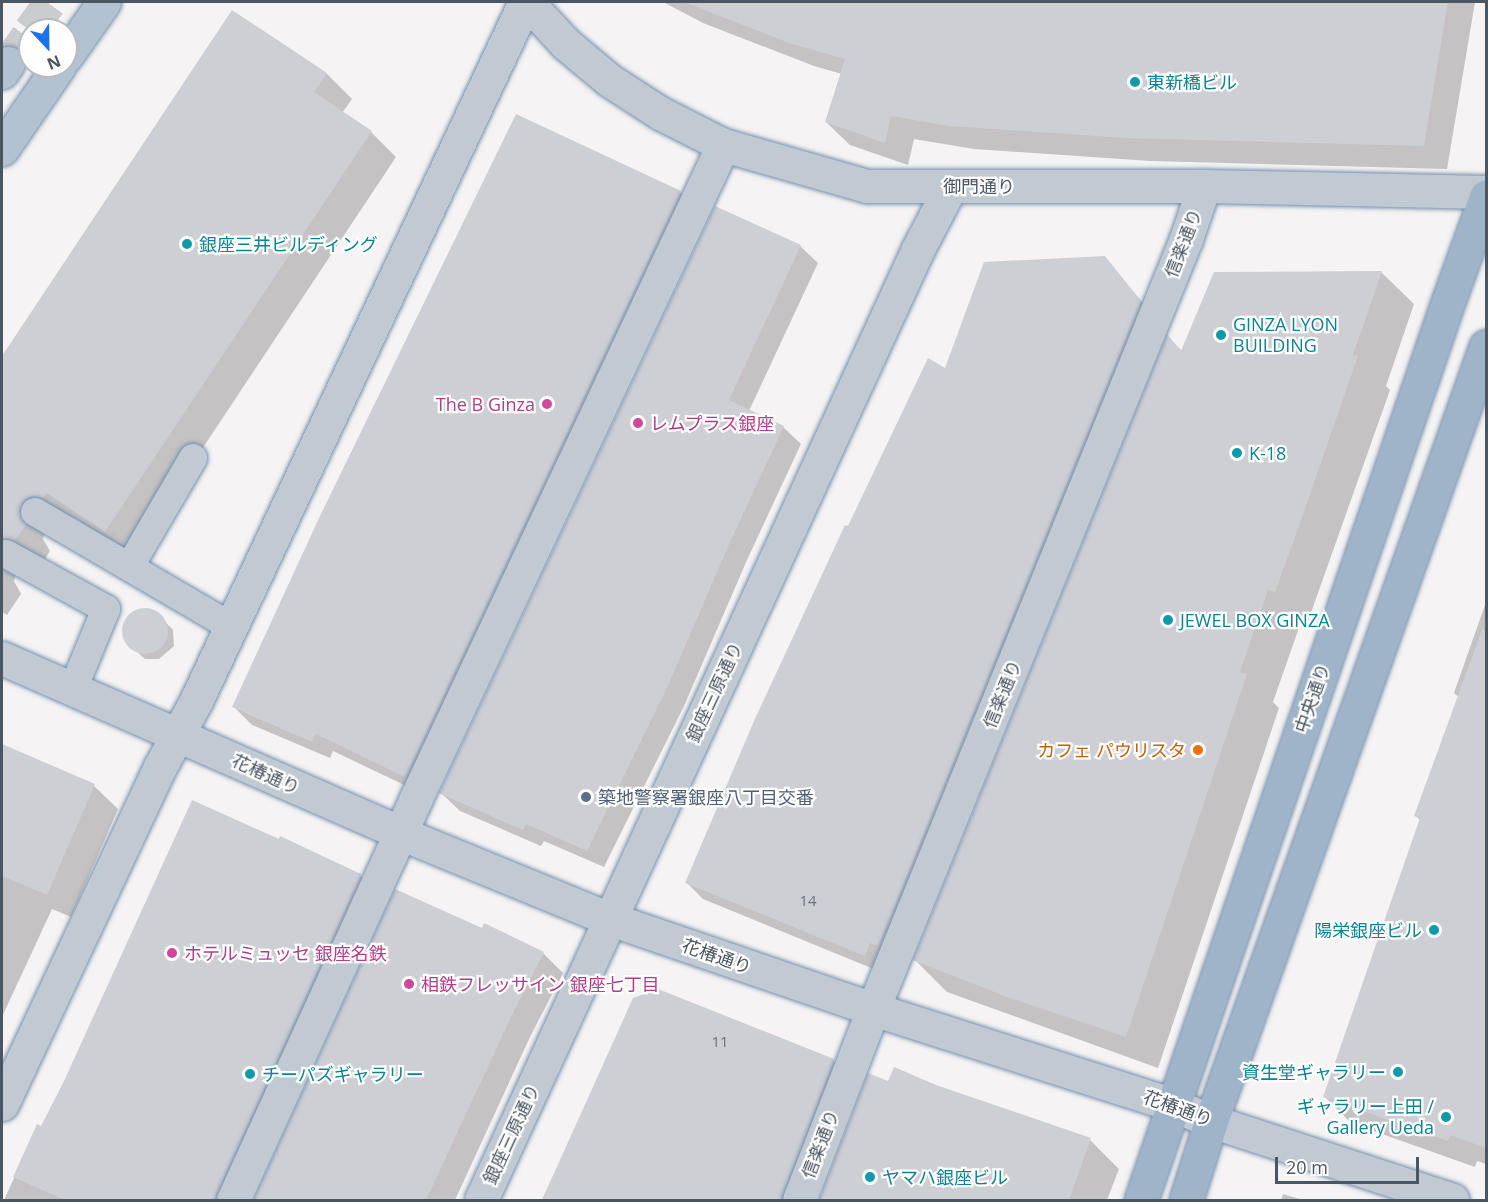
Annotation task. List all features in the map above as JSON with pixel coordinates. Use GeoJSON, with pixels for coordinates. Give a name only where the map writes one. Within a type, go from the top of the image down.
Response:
{"type":"FeatureCollection","features":[{"type":"Feature","properties":{"kind":"highway","name":"中央通り"},"geometry":{"type":"LineString","coordinates":[[1141,1200],[1445,310],[1486,197]]}},
{"type":"Feature","properties":{"kind":"highway"},"geometry":{"type":"LineString","coordinates":[[1186,1200],[1211,1121],[1486,346]]}},
{"type":"Feature","properties":{"kind":"main road"},"geometry":{"type":"LineString","coordinates":[[78,39],[104,2]]}},
{"type":"Feature","properties":{"kind":"main road"},"geometry":{"type":"LineString","coordinates":[[2,149],[51,78]]}},
{"type":"Feature","properties":{"kind":"street","name":"御門通り"},"geometry":{"type":"LineString","coordinates":[[526,2],[566,44],[609,80],[660,113],[723,145],[867,186],[1204,186],[1486,192]]}},
{"type":"Feature","properties":{"kind":"street"},"geometry":{"type":"LineString","coordinates":[[2,1104],[160,767],[178,735],[526,2]]}},
{"type":"Feature","properties":{"kind":"street"},"geometry":{"type":"LineString","coordinates":[[233,1200],[400,833],[723,145]]}},
{"type":"Feature","properties":{"kind":"street","name":"銀座三原通り"},"geometry":{"type":"LineString","coordinates":[[481,1200],[918,249],[951,186]]}},
{"type":"Feature","properties":{"kind":"street","name":"信楽通り"},"geometry":{"type":"LineString","coordinates":[[798,1200],[873,1009],[1186,239],[1204,186]]}},
{"type":"Feature","properties":{"kind":"street","name":"花椿通り"},"geometry":{"type":"LineString","coordinates":[[2,658],[400,833],[610,919],[873,1009],[1173,1105],[1211,1121],[1452,1200]]}},
{"type":"Feature","properties":{"kind":"lane"},"geometry":{"type":"LineString","coordinates":[[130,566],[193,458]]}},
{"type":"Feature","properties":{"kind":"lane"},"geometry":{"type":"LineString","coordinates":[[35,512],[230,626]]}},
{"type":"Feature","properties":{"kind":"lane"},"geometry":{"type":"LineString","coordinates":[[6,554],[106,609],[73,689]]}},
{"type":"Feature","properties":{"kind":"building","name":"東新橋ビル"},"geometry":{"type":"Polygon","coordinates":[[[690,2],[1448,2],[1424,146],[1125,138],[949,126],[891,116],[885,143],[825,122],[845,59],[789,43],[689,4],[690,2]]]}},
{"type":"Feature","properties":{"kind":"building","name":"銀座三井ビルディング"},"geometry":{"type":"Polygon","coordinates":[[[232,10],[327,73],[314,92],[372,131],[105,532],[47,493],[44,498],[34,496],[26,498],[19,511],[26,525],[15,540],[2,539],[2,356],[232,10]]]}},
{"type":"Feature","properties":{"kind":"building"},"geometry":{"type":"Polygon","coordinates":[[[516,114],[681,191],[405,777],[316,734],[312,742],[232,707],[319,518],[516,114]]]}},
{"type":"Feature","properties":{"kind":"building"},"geometry":{"type":"Polygon","coordinates":[[[715,206],[801,245],[729,400],[784,426],[730,542],[667,688],[587,851],[526,824],[523,830],[439,793],[715,206]]]}},
{"type":"Feature","properties":{"kind":"building"},"geometry":{"type":"Polygon","coordinates":[[[1105,256],[1141,301],[878,946],[870,943],[865,956],[685,883],[754,721],[845,525],[848,526],[928,358],[945,368],[984,262],[1105,256]]]}},
{"type":"Feature","properties":{"kind":"building"},"geometry":{"type":"Polygon","coordinates":[[[1382,271],[1353,355],[1358,356],[1299,526],[1275,592],[1268,590],[1240,672],[1247,674],[1126,1037],[1007,997],[913,960],[1167,334],[1181,351],[1214,272],[1382,271]]]}},
{"type":"Feature","properties":{"kind":"building"},"geometry":{"type":"Polygon","coordinates":[[[145,608],[161,615],[168,631],[161,647],[145,654],[129,647],[122,631],[129,615],[145,608]]]}},
{"type":"Feature","properties":{"kind":"building"},"geometry":{"type":"Polygon","coordinates":[[[1482,630],[1486,630],[1486,1148],[1450,1135],[1448,1141],[1323,1097],[1420,818],[1414,816],[1482,630]]]}},
{"type":"Feature","properties":{"kind":"building"},"geometry":{"type":"Polygon","coordinates":[[[2,744],[95,784],[47,895],[2,876],[2,744]]]}},
{"type":"Feature","properties":{"kind":"building"},"geometry":{"type":"Polygon","coordinates":[[[192,800],[279,839],[280,836],[361,874],[214,1200],[65,1200],[13,1177],[37,1124],[41,1126],[64,1081],[192,800]]]}},
{"type":"Feature","properties":{"kind":"building"},"geometry":{"type":"Polygon","coordinates":[[[395,889],[482,928],[484,923],[544,952],[511,1017],[426,1200],[253,1200],[395,889]]]}},
{"type":"Feature","properties":{"kind":"building"},"geometry":{"type":"Polygon","coordinates":[[[658,989],[834,1059],[781,1200],[542,1200],[633,998],[658,989]]]}},
{"type":"Feature","properties":{"kind":"building"},"geometry":{"type":"Polygon","coordinates":[[[894,1067],[936,1085],[1091,1138],[1069,1200],[819,1200],[868,1073],[888,1081],[894,1067]]]}},
{"type":"Feature","properties":{"kind":"tunnel"},"geometry":{"type":"LineString","coordinates":[[39,18],[50,2]]}},
{"type":"Feature","properties":{"kind":"tunnel"},"geometry":{"type":"LineString","coordinates":[[8,63],[18,48]]}},
{"type":"Feature","properties":{"kind":"place","name":"東新橋ビル"},"geometry":{"type":"Point","coordinates":[1135,82]}},
{"type":"Feature","properties":{"kind":"place","name":"銀座三井ビルディング"},"geometry":{"type":"Point","coordinates":[187,244]}},
{"type":"Feature","properties":{"kind":"place","name":"GINZA LYON BUILDING"},"geometry":{"type":"Point","coordinates":[1221,335]}},
{"type":"Feature","properties":{"kind":"place","name":"The B Ginza"},"geometry":{"type":"Point","coordinates":[547,404]}},
{"type":"Feature","properties":{"kind":"place","name":"レムプラス銀座"},"geometry":{"type":"Point","coordinates":[638,423]}},
{"type":"Feature","properties":{"kind":"place","name":"K-18"},"geometry":{"type":"Point","coordinates":[1237,453]}},
{"type":"Feature","properties":{"kind":"place","name":"JEWEL BOX GINZA"},"geometry":{"type":"Point","coordinates":[1168,620]}},
{"type":"Feature","properties":{"kind":"place","name":"カフェ パウリスタ"},"geometry":{"type":"Point","coordinates":[1198,750]}},
{"type":"Feature","properties":{"kind":"place","name":"築地警察署銀座八丁目交番"},"geometry":{"type":"Point","coordinates":[586,797]}},
{"type":"Feature","properties":{"kind":"place","name":"陽栄銀座ビル"},"geometry":{"type":"Point","coordinates":[1434,930]}},
{"type":"Feature","properties":{"kind":"place","name":"ホテルミュッセ 銀座名鉄"},"geometry":{"type":"Point","coordinates":[172,953]}},
{"type":"Feature","properties":{"kind":"place","name":"相鉄フレッサイン 銀座七丁目"},"geometry":{"type":"Point","coordinates":[409,984]}},
{"type":"Feature","properties":{"kind":"place","name":"資生堂ギャラリー"},"geometry":{"type":"Point","coordinates":[1398,1072]}},
{"type":"Feature","properties":{"kind":"place","name":"チーパズギャラリー"},"geometry":{"type":"Point","coordinates":[250,1074]}},
{"type":"Feature","properties":{"kind":"place","name":"ギャラリー上田 / Gallery Ueda"},"geometry":{"type":"Point","coordinates":[1446,1117]}},
{"type":"Feature","properties":{"kind":"place","name":"ヤマハ銀座ビル"},"geometry":{"type":"Point","coordinates":[870,1177]}}]}
